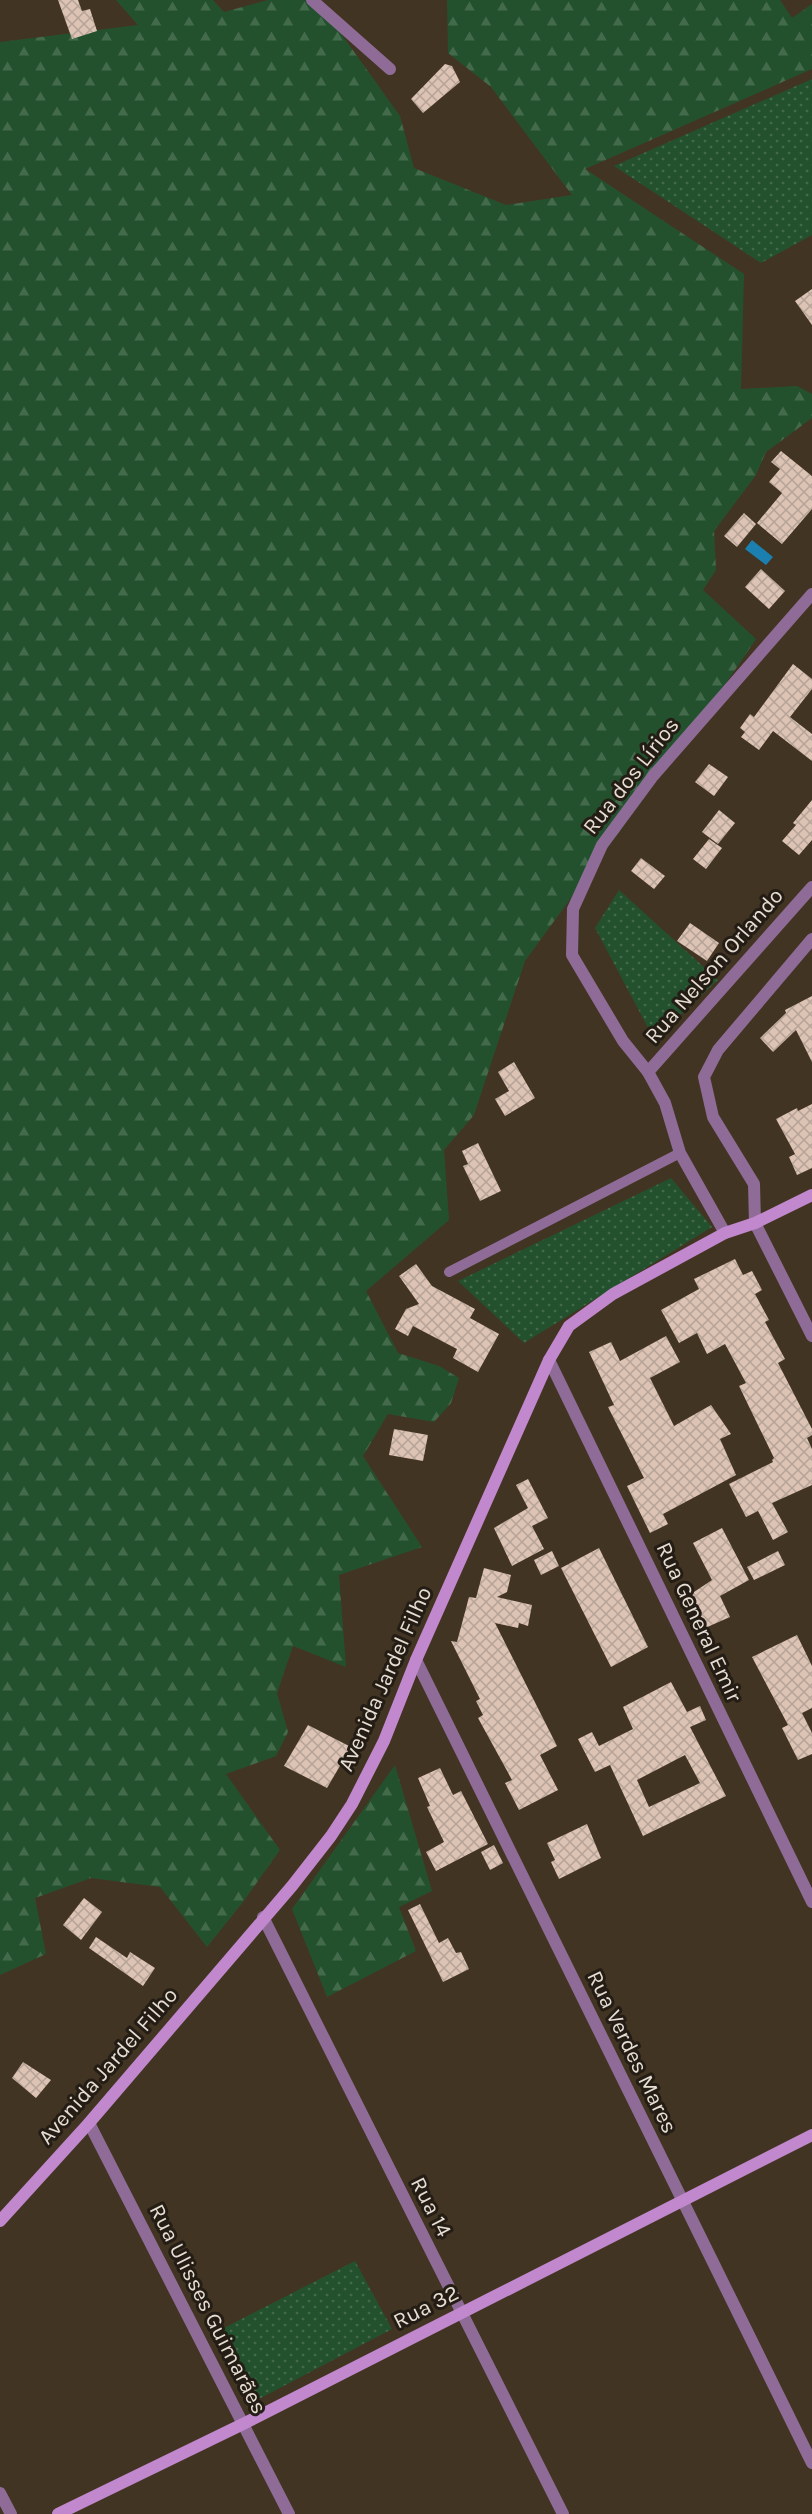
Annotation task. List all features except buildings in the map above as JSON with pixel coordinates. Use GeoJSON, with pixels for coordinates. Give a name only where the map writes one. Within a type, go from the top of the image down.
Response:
{"type":"FeatureCollection","features":[{"type":"Feature","properties":{"kind":"main road","name":"Avenida Jardel Filho"},"geometry":{"type":"LineString","coordinates":[[0,2221],[89,2123],[299,1877],[331,1836],[352,1804],[384,1741],[416,1660],[549,1360],[569,1326],[586,1312],[725,1233],[755,1223],[812,1195]]}},
{"type":"Feature","properties":{"kind":"main road","name":"Rua 32"},"geometry":{"type":"LineString","coordinates":[[58,2514],[243,2424],[812,2135]]}},
{"type":"Feature","properties":{"kind":"street"},"geometry":{"type":"LineString","coordinates":[[312,0],[390,69]]}},
{"type":"Feature","properties":{"kind":"street","name":"Rua dos Lírios"},"geometry":{"type":"LineString","coordinates":[[725,1233],[680,1153],[665,1103],[648,1072],[622,1041],[572,955],[573,909],[602,845],[653,776],[812,594]]}},
{"type":"Feature","properties":{"kind":"street","name":"Rua Nelson Orlando"},"geometry":{"type":"LineString","coordinates":[[648,1072],[812,887]]}},
{"type":"Feature","properties":{"kind":"street"},"geometry":{"type":"LineString","coordinates":[[812,939],[718,1050],[704,1077],[713,1117],[754,1184],[755,1223],[812,1336]]}},
{"type":"Feature","properties":{"kind":"street","name":"Rua General Emir"},"geometry":{"type":"LineString","coordinates":[[549,1360],[714,1705],[812,1902]]}},
{"type":"Feature","properties":{"kind":"street","name":"Rua Verdes Mares"},"geometry":{"type":"LineString","coordinates":[[416,1660],[812,2463]]}},
{"type":"Feature","properties":{"kind":"street","name":"Rua 14"},"geometry":{"type":"LineString","coordinates":[[263,1917],[563,2514]]}},
{"type":"Feature","properties":{"kind":"street","name":"Rua Ulisses Guimarães"},"geometry":{"type":"LineString","coordinates":[[89,2123],[289,2514]]}},
{"type":"Feature","properties":{"kind":"street"},"geometry":{"type":"LineString","coordinates":[[0,2493],[11,2514]]}},
{"type":"Feature","properties":{"kind":"lane"},"geometry":{"type":"LineString","coordinates":[[449,1272],[680,1153]]}},
{"type":"Feature","properties":{"kind":"green space"},"geometry":{"type":"Polygon","coordinates":[[[116,0],[213,0],[224,12],[268,0],[317,0],[400,116],[414,168],[506,205],[572,195],[491,87],[448,53],[447,0],[780,0],[792,18],[812,4],[812,69],[585,169],[744,274],[741,389],[797,386],[812,394],[812,418],[766,452],[756,475],[714,531],[716,570],[703,590],[756,639],[703,717],[525,961],[474,1115],[444,1150],[449,1220],[366,1291],[398,1353],[439,1366],[459,1378],[451,1403],[434,1422],[388,1414],[363,1456],[422,1547],[339,1575],[346,1667],[293,1646],[277,1693],[288,1732],[276,1756],[226,1774],[280,1850],[207,1947],[160,1887],[91,1878],[35,1898],[46,1954],[0,1975],[0,42],[138,25],[116,0]]]}},
{"type":"Feature","properties":{"kind":"green space"},"geometry":{"type":"Polygon","coordinates":[[[812,79],[812,235],[761,263],[614,166],[812,79]]]}},
{"type":"Feature","properties":{"kind":"green space"},"geometry":{"type":"Polygon","coordinates":[[[619,890],[718,980],[654,1039],[595,928],[619,890]]]}},
{"type":"Feature","properties":{"kind":"green space"},"geometry":{"type":"Polygon","coordinates":[[[671,1178],[712,1227],[524,1343],[458,1281],[671,1178]]]}},
{"type":"Feature","properties":{"kind":"green space"},"geometry":{"type":"Polygon","coordinates":[[[395,1765],[432,1891],[399,1907],[416,1951],[327,1997],[292,1909],[395,1765]]]}},
{"type":"Feature","properties":{"kind":"green space"},"geometry":{"type":"Polygon","coordinates":[[[355,2261],[392,2329],[257,2400],[220,2330],[355,2261]]]}},
{"type":"Feature","properties":{"kind":"water"},"geometry":{"type":"Polygon","coordinates":[[[752,540],[773,557],[766,565],[745,549],[752,540]]]}}]}
